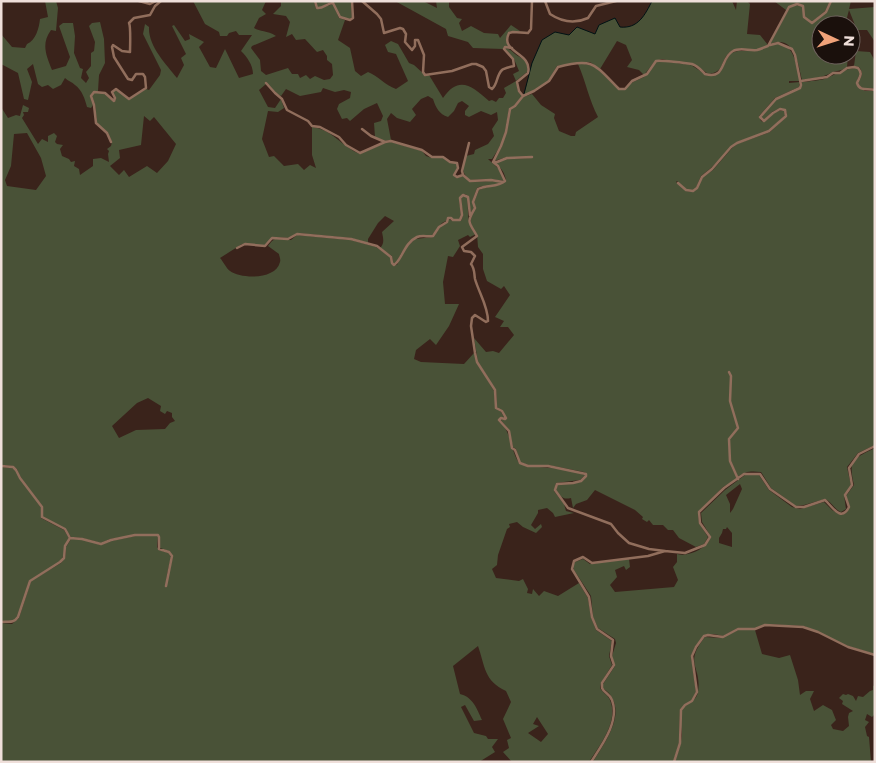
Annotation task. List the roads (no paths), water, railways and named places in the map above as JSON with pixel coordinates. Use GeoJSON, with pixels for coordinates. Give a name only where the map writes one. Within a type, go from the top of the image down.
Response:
{"type":"FeatureCollection","features":[{"type":"Feature","properties":{"kind":"street"},"geometry":{"type":"LineString","coordinates":[[139,1],[150,4],[156,1]]}},
{"type":"Feature","properties":{"kind":"street"},"geometry":{"type":"LineString","coordinates":[[111,142],[107,133],[96,123],[91,96],[94,92],[103,92],[114,101],[115,98],[112,92],[116,89],[129,98],[146,88],[143,74],[136,74],[132,80],[128,79],[114,57],[112,47],[114,45],[122,51],[130,52],[129,38],[131,28],[129,23],[134,18],[150,15],[155,6],[161,1]]}},
{"type":"Feature","properties":{"kind":"street"},"geometry":{"type":"LineString","coordinates":[[314,1],[315,6],[319,8],[330,3],[333,4],[340,18],[350,20],[354,14],[352,1]]}},
{"type":"Feature","properties":{"kind":"street"},"geometry":{"type":"LineString","coordinates":[[362,1],[381,19],[384,33],[400,28],[403,29],[406,34],[404,42],[412,50],[415,46],[415,40],[418,40],[424,55],[423,72],[425,74],[452,71],[476,64],[483,67],[486,71],[489,87],[492,89],[496,86],[496,79],[502,70],[515,64],[504,49],[505,47],[512,48]]}},
{"type":"Feature","properties":{"kind":"street"},"geometry":{"type":"LineString","coordinates":[[523,96],[519,91],[517,82],[528,73],[528,63],[523,56],[517,54],[508,41],[509,33],[528,33],[532,29],[532,1]]}},
{"type":"Feature","properties":{"kind":"street"},"geometry":{"type":"LineString","coordinates":[[545,1],[548,12],[552,16],[574,22],[588,18],[598,5],[616,1]]}},
{"type":"Feature","properties":{"kind":"street"},"geometry":{"type":"LineString","coordinates":[[768,46],[789,7],[795,4],[804,6],[804,17],[812,23],[826,12],[831,1]]}},
{"type":"Feature","properties":{"kind":"street"},"geometry":{"type":"LineString","coordinates":[[493,162],[502,146],[510,109],[523,96],[549,81],[558,67],[584,62],[594,64],[619,89],[625,89],[632,81],[647,74],[656,62],[662,60],[691,64],[705,74],[712,75],[720,72],[724,61],[731,52],[757,50],[778,43],[792,49],[801,81],[800,88],[776,99],[760,116],[764,122],[773,112],[780,109],[785,110],[786,116],[769,131],[737,143],[702,177],[693,191],[686,190],[678,182]]}},
{"type":"Feature","properties":{"kind":"street"},"geometry":{"type":"LineString","coordinates":[[801,81],[827,77],[833,72],[840,73],[854,67],[862,72],[857,83],[859,87],[865,90],[875,90]]}},
{"type":"Feature","properties":{"kind":"street"},"geometry":{"type":"LineString","coordinates":[[266,83],[282,99],[286,110],[308,121],[312,126],[320,127],[339,137],[346,145],[357,152],[362,152],[385,142]]}},
{"type":"Feature","properties":{"kind":"street"},"geometry":{"type":"LineString","coordinates":[[362,129],[371,136],[385,142],[397,142],[409,148],[422,150],[432,157],[446,158],[450,162],[457,163],[458,168],[454,172],[455,177],[463,175]]}},
{"type":"Feature","properties":{"kind":"street"},"geometry":{"type":"LineString","coordinates":[[469,143],[462,171],[463,175],[470,181],[491,180],[504,182]]}},
{"type":"Feature","properties":{"kind":"street"},"geometry":{"type":"LineString","coordinates":[[493,162],[507,158],[532,157]]}},
{"type":"Feature","properties":{"kind":"street"},"geometry":{"type":"LineString","coordinates":[[493,162],[503,173],[504,182]]}},
{"type":"Feature","properties":{"kind":"street"},"geometry":{"type":"LineString","coordinates":[[470,215],[475,208],[473,202],[478,189],[483,186],[499,185],[504,182]]}},
{"type":"Feature","properties":{"kind":"street"},"geometry":{"type":"LineString","coordinates":[[237,248],[245,244],[265,246],[272,238],[288,239],[297,234],[351,239],[377,246],[391,257],[394,265],[398,263],[404,250],[415,238],[433,236],[439,227],[447,222],[448,218],[460,220],[462,215],[460,198],[463,195],[468,197],[469,223],[477,236],[462,248],[464,251],[471,252],[475,256],[471,264],[475,279],[483,296],[488,317],[486,322],[475,315],[472,318],[475,353],[478,362],[495,390],[496,408],[502,411],[506,418],[501,418],[500,420],[508,431],[512,448],[515,450],[518,461],[528,466],[548,466],[586,474],[581,481],[557,484],[555,490],[568,508],[611,524],[629,543],[649,549],[685,553],[705,545],[710,536],[700,523],[699,512],[724,488],[744,474],[749,473],[760,474],[770,489],[792,506],[800,508],[824,500],[841,514],[848,508],[845,495],[852,485],[849,468],[859,454],[875,446]]}},
{"type":"Feature","properties":{"kind":"street"},"geometry":{"type":"LineString","coordinates":[[730,372],[730,401],[738,430],[729,439],[730,461],[738,479]]}},
{"type":"Feature","properties":{"kind":"street"},"geometry":{"type":"LineString","coordinates":[[1,466],[13,467],[16,470],[42,507],[42,517],[65,529],[70,538]]}},
{"type":"Feature","properties":{"kind":"street"},"geometry":{"type":"LineString","coordinates":[[70,538],[82,538],[101,544],[111,540],[135,536],[158,535],[159,549],[169,552],[172,556],[166,586]]}},
{"type":"Feature","properties":{"kind":"street"},"geometry":{"type":"LineString","coordinates":[[1,622],[16,621],[30,581],[64,558],[66,546],[70,538]]}},
{"type":"Feature","properties":{"kind":"street"},"geometry":{"type":"LineString","coordinates":[[591,762],[611,726],[614,709],[611,698],[602,688],[602,683],[614,665],[611,656],[614,642],[597,629],[592,617],[589,597],[573,571],[572,564],[580,558],[585,558],[592,563],[648,556],[666,551]]}},
{"type":"Feature","properties":{"kind":"street"},"geometry":{"type":"LineString","coordinates":[[674,762],[680,743],[681,710],[692,701],[697,692],[692,656],[704,636],[724,637],[738,629],[755,629],[765,625],[804,627],[848,647],[875,655]]}},
{"type":"Feature","properties":{"kind":"waterway"},"geometry":{"type":"LineString","coordinates":[[524,94],[532,63],[542,40],[555,32],[569,35],[577,27],[595,34],[599,25],[615,18],[620,27],[632,26],[644,16],[652,1]]}}]}
